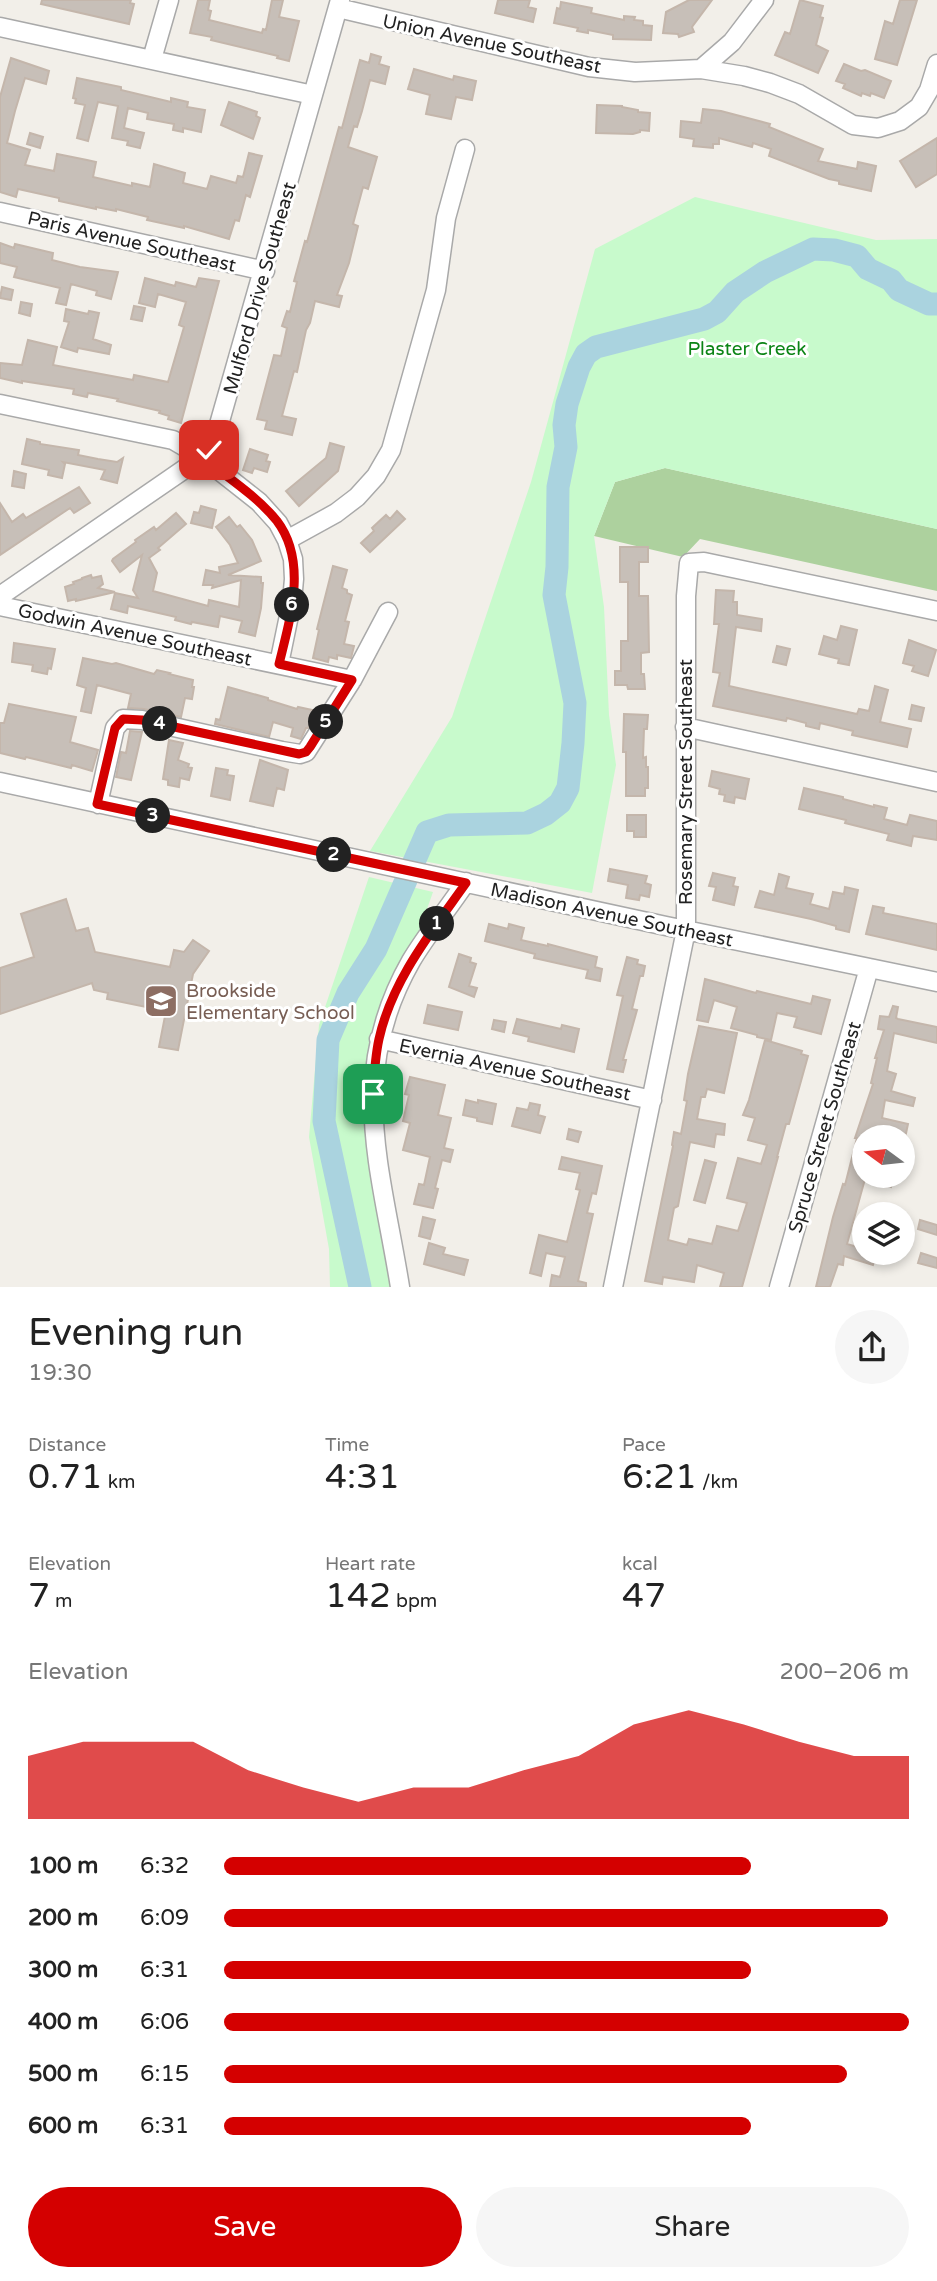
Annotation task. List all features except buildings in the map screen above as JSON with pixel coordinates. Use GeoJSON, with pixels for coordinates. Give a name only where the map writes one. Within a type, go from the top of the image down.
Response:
{"type":"FeatureCollection","features":[{"type":"Feature","properties":{"kind":"street"},"geometry":{"type":"LineString","coordinates":[[152,60],[169,0]]}},
{"type":"Feature","properties":{"kind":"street"},"geometry":{"type":"LineString","coordinates":[[701,69],[732,42],[764,0]]}},
{"type":"Feature","properties":{"kind":"street","name":"Union Avenue Southeast"},"geometry":{"type":"LineString","coordinates":[[339,4],[589,67],[635,72],[701,69],[744,76],[799,94],[853,125],[878,128],[900,121],[919,107],[929,90],[937,64]]}},
{"type":"Feature","properties":{"kind":"street","name":"Mulford Drive Southeast"},"geometry":{"type":"LineString","coordinates":[[0,596],[202,457],[214,442],[265,271],[339,4]]}},
{"type":"Feature","properties":{"kind":"street"},"geometry":{"type":"LineString","coordinates":[[0,27],[313,95]]}},
{"type":"Feature","properties":{"kind":"street"},"geometry":{"type":"LineString","coordinates":[[287,540],[336,513],[357,497],[376,476],[391,450],[436,290],[446,218],[465,149]]}},
{"type":"Feature","properties":{"kind":"street","name":"Paris Avenue Southeast"},"geometry":{"type":"LineString","coordinates":[[0,212],[265,271]]}},
{"type":"Feature","properties":{"kind":"street"},"geometry":{"type":"LineString","coordinates":[[0,404],[164,437],[202,457],[259,502],[278,523],[293,559],[294,579],[279,664]]}},
{"type":"Feature","properties":{"kind":"street","name":"Rosemary Street Southeast"},"geometry":{"type":"LineString","coordinates":[[613,1287],[686,930],[685,596],[689,563],[704,562],[937,611]]}},
{"type":"Feature","properties":{"kind":"street","name":"Godwin Avenue Southeast"},"geometry":{"type":"LineString","coordinates":[[0,606],[352,680]]}},
{"type":"Feature","properties":{"kind":"street"},"geometry":{"type":"LineString","coordinates":[[97,804],[115,728],[123,719],[142,720],[299,754],[306,752],[352,680],[388,612]]}},
{"type":"Feature","properties":{"kind":"street"},"geometry":{"type":"LineString","coordinates":[[685,727],[937,782]]}},
{"type":"Feature","properties":{"kind":"street","name":"Madison Avenue Southeast"},"geometry":{"type":"LineString","coordinates":[[0,782],[937,982]]}},
{"type":"Feature","properties":{"kind":"street"},"geometry":{"type":"LineString","coordinates":[[400,1287],[374,1136],[373,1094],[379,1039],[411,961],[466,883]]}},
{"type":"Feature","properties":{"kind":"street","name":"Spruce Street Southeast"},"geometry":{"type":"LineString","coordinates":[[779,1287],[869,968]]}},
{"type":"Feature","properties":{"kind":"street","name":"Evernia Avenue Southeast"},"geometry":{"type":"LineString","coordinates":[[379,1039],[652,1100]]}},
{"type":"Feature","properties":{"kind":"green space","name":"Plaster Creek"},"geometry":{"type":"Polygon","coordinates":[[[695,197],[876,240],[937,239],[937,529],[665,468],[615,482],[594,536],[604,607],[609,715],[616,765],[592,893],[370,851],[452,717],[531,482],[595,249],[695,197]]]}},
{"type":"Feature","properties":{"kind":"green space"},"geometry":{"type":"Polygon","coordinates":[[[665,468],[937,529],[937,591],[700,539],[683,557],[594,536],[615,482],[665,468]]]}},
{"type":"Feature","properties":{"kind":"green space"},"geometry":{"type":"Polygon","coordinates":[[[369,877],[433,892],[384,1009],[373,1046],[390,1287],[330,1287],[329,1249],[309,1137],[319,1025],[369,877]]]}},
{"type":"Feature","properties":{"kind":"waterway","name":"Plaster Creek"},"geometry":{"type":"LineString","coordinates":[[360,1287],[324,1121],[328,1040],[348,993],[376,949],[427,832],[449,825],[527,823],[546,814],[560,803],[568,788],[575,703],[554,595],[558,487],[566,447],[564,425],[567,404],[586,354],[596,347],[704,319],[717,312],[735,292],[765,272],[813,249],[834,250],[857,256],[868,269],[891,280],[899,290],[929,304],[937,304]]}},
{"type":"Feature","properties":{"kind":"place","name":"Brookside Elementary School"},"geometry":{"type":"Point","coordinates":[161,1001]}},
{"type":"Feature","properties":{"kind":"route"},"geometry":{"type":"LineString","coordinates":[[209,450],[202,457],[259,502],[278,523],[287,540],[293,559],[294,579],[279,664],[352,680],[310,747],[299,754],[132,718],[123,719],[115,728],[97,804],[466,883],[411,961],[386,1016],[379,1039],[373,1094]]}}]}
